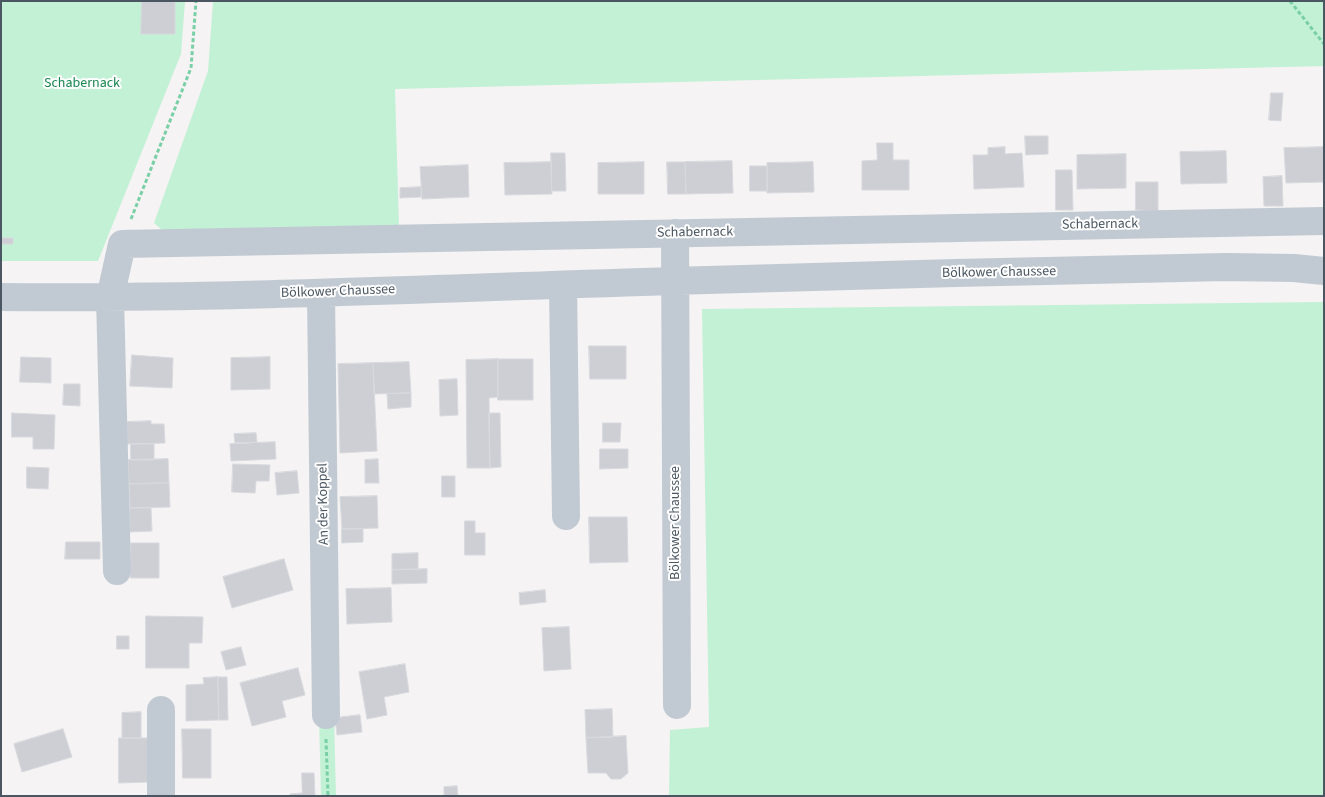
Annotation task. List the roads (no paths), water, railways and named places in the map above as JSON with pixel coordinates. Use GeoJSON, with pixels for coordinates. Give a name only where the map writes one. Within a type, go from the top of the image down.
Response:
{"type":"FeatureCollection","features":[{"type":"Feature","properties":{"kind":"street","name":"Schabernack"},"geometry":{"type":"LineString","coordinates":[[110,298],[122,244],[1324,221]]}},
{"type":"Feature","properties":{"kind":"street","name":"Bölkower Chaussee"},"geometry":{"type":"LineString","coordinates":[[675,233],[677,705]]}},
{"type":"Feature","properties":{"kind":"street","name":"Bölkower Chaussee"},"geometry":{"type":"LineString","coordinates":[[1,297],[110,298],[321,293],[675,281],[1226,267],[1294,268],[1324,271]]}},
{"type":"Feature","properties":{"kind":"street"},"geometry":{"type":"LineString","coordinates":[[563,285],[566,516]]}},
{"type":"Feature","properties":{"kind":"street","name":"An der Koppel"},"geometry":{"type":"LineString","coordinates":[[321,293],[326,716]]}},
{"type":"Feature","properties":{"kind":"street"},"geometry":{"type":"LineString","coordinates":[[110,298],[117,571]]}},
{"type":"Feature","properties":{"kind":"street"},"geometry":{"type":"LineString","coordinates":[[161,710],[162,796]]}}]}
